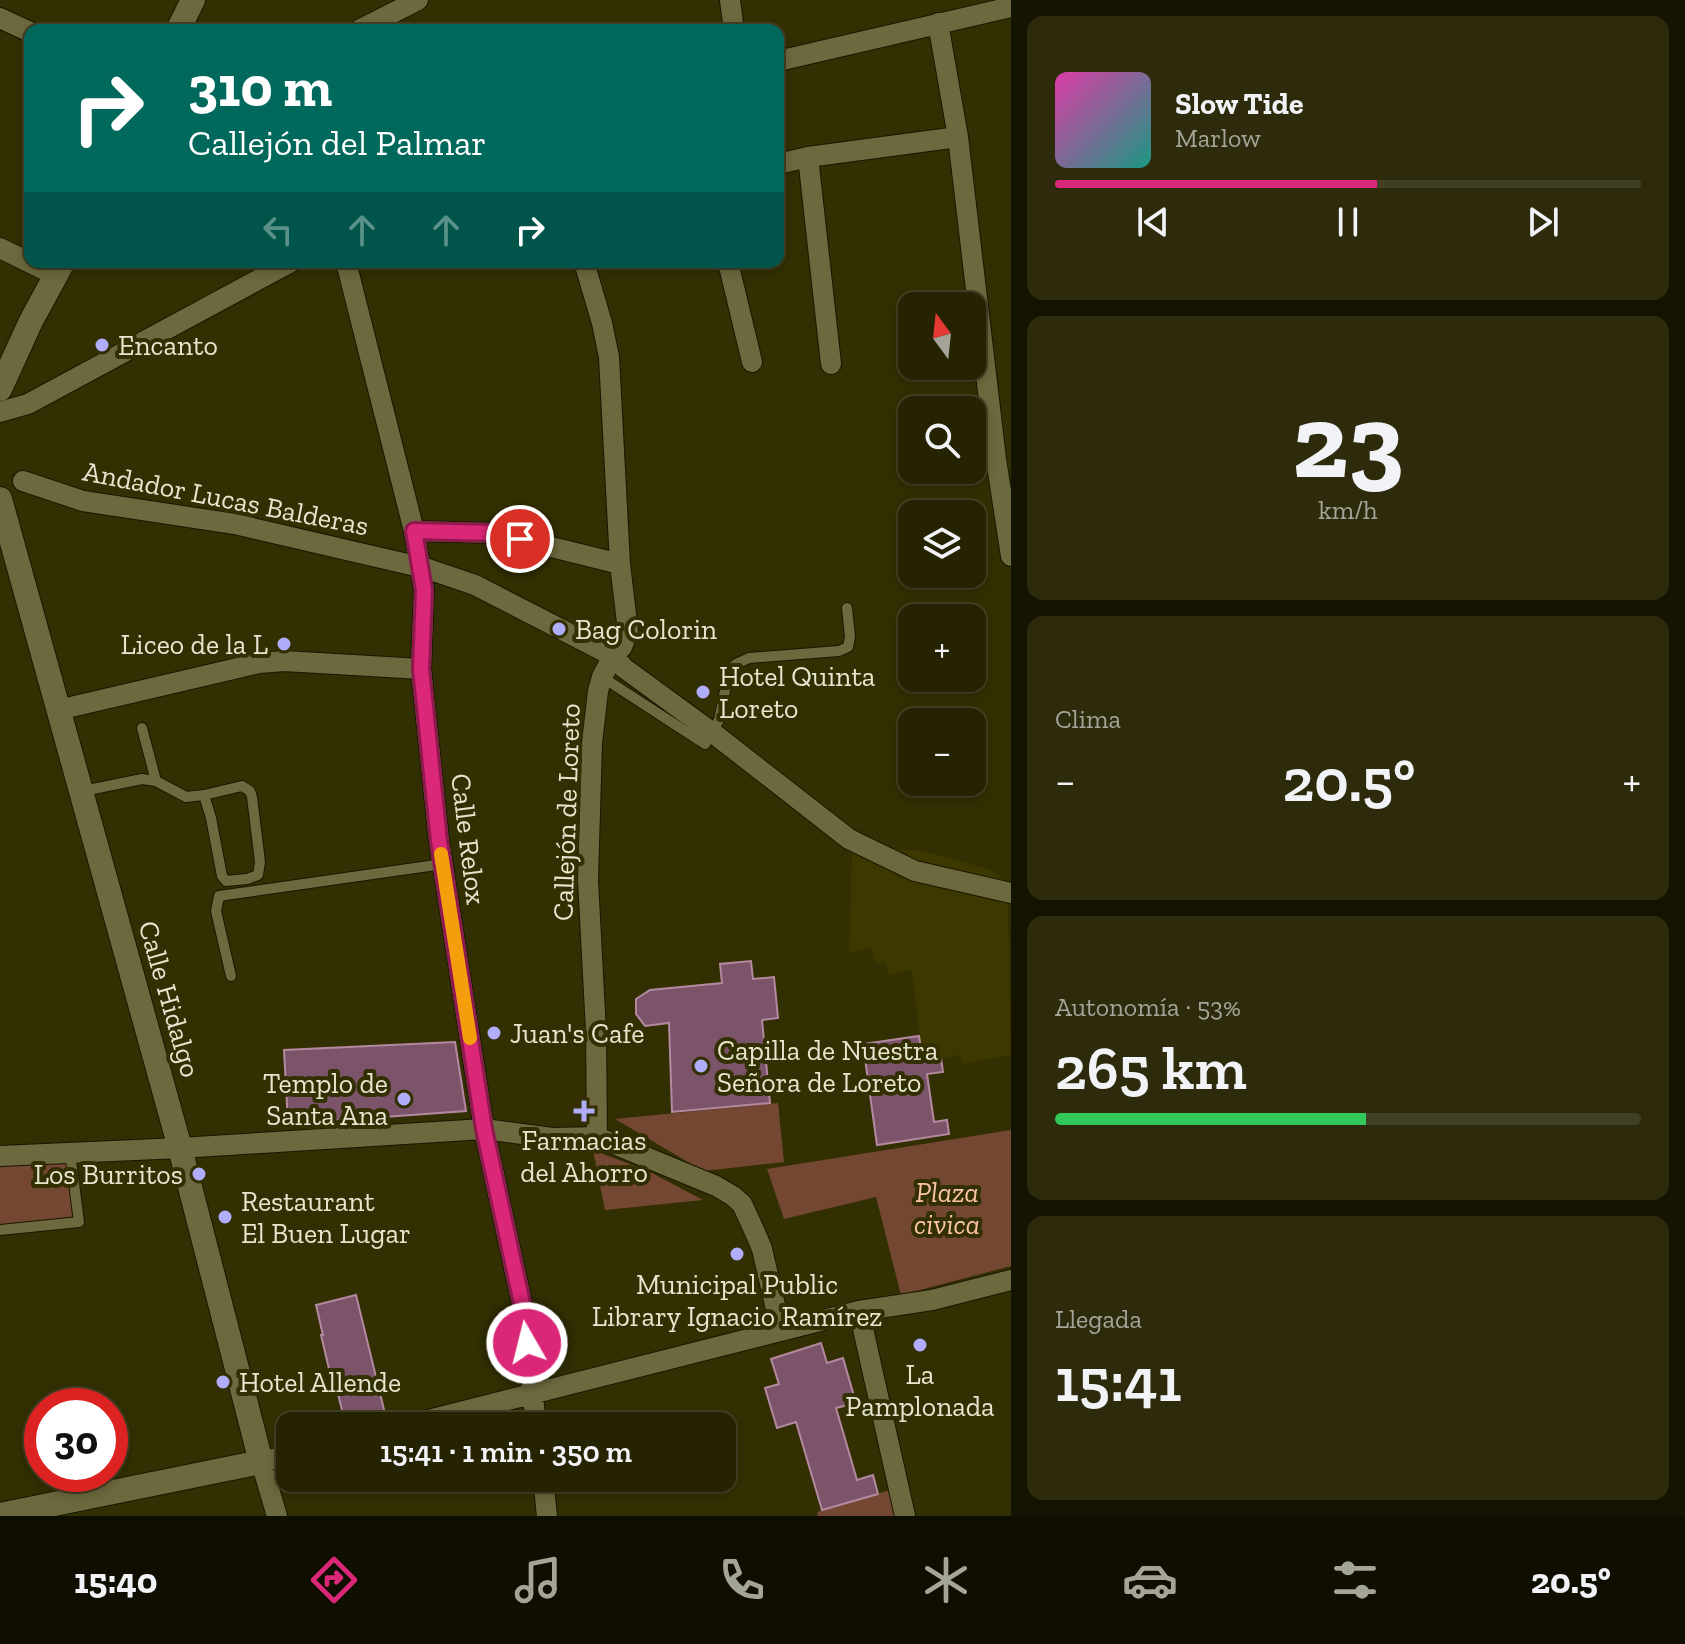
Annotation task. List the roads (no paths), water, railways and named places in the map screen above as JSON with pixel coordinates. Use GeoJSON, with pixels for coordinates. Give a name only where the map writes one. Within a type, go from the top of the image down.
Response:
{"type":"FeatureCollection","features":[{"type":"Feature","properties":{"kind":"main road"},"geometry":{"type":"LineString","coordinates":[[181,24],[193,0]]}},
{"type":"Feature","properties":{"kind":"main road"},"geometry":{"type":"LineString","coordinates":[[0,389],[59,269]]}},
{"type":"Feature","properties":{"kind":"main road","name":"Calle Hidalgo"},"geometry":{"type":"LineString","coordinates":[[0,499],[180,1148],[261,1462]]}},
{"type":"Feature","properties":{"kind":"main road"},"geometry":{"type":"LineString","coordinates":[[0,1515],[261,1462]]}},
{"type":"Feature","properties":{"kind":"street"},"geometry":{"type":"LineString","coordinates":[[371,24],[418,0]]}},
{"type":"Feature","properties":{"kind":"street"},"geometry":{"type":"LineString","coordinates":[[730,0],[733,24]]}},
{"type":"Feature","properties":{"kind":"street"},"geometry":{"type":"LineString","coordinates":[[784,60],[1011,7]]}},
{"type":"Feature","properties":{"kind":"street"},"geometry":{"type":"LineString","coordinates":[[0,18],[24,29]]}},
{"type":"Feature","properties":{"kind":"street"},"geometry":{"type":"LineString","coordinates":[[938,23],[1001,417],[1011,556]]}},
{"type":"Feature","properties":{"kind":"street"},"geometry":{"type":"LineString","coordinates":[[784,163],[958,137]]}},
{"type":"Feature","properties":{"kind":"street"},"geometry":{"type":"LineString","coordinates":[[808,157],[831,364]]}},
{"type":"Feature","properties":{"kind":"street"},"geometry":{"type":"LineString","coordinates":[[0,248],[24,257]]}},
{"type":"Feature","properties":{"kind":"street"},"geometry":{"type":"LineString","coordinates":[[0,412],[28,404],[280,268]]}},
{"type":"Feature","properties":{"kind":"street","name":"Calle Relox"},"geometry":{"type":"LineString","coordinates":[[348,268],[421,567],[424,590],[421,669],[443,864],[484,1129],[525,1317],[534,1412]]}},
{"type":"Feature","properties":{"kind":"street","name":"Callejón de Loreto"},"geometry":{"type":"LineString","coordinates":[[586,268],[609,357],[620,564],[628,631],[622,647],[613,656],[602,677],[592,743],[588,880],[596,1031],[597,1137]]}},
{"type":"Feature","properties":{"kind":"street"},"geometry":{"type":"LineString","coordinates":[[729,268],[752,362]]}},
{"type":"Feature","properties":{"kind":"street","name":"Andador Lucas Balderas"},"geometry":{"type":"LineString","coordinates":[[23,481],[83,501],[235,524],[421,567],[475,585],[613,656],[624,668],[849,839],[915,871],[1011,893]]}},
{"type":"Feature","properties":{"kind":"street"},"geometry":{"type":"LineString","coordinates":[[414,531],[495,533],[620,564]]}},
{"type":"Feature","properties":{"kind":"street"},"geometry":{"type":"LineString","coordinates":[[58,710],[259,663],[284,661],[421,669]]}},
{"type":"Feature","properties":{"kind":"street"},"geometry":{"type":"LineString","coordinates":[[0,1156],[484,1129],[552,1138],[597,1137],[716,1186],[742,1204],[762,1249],[781,1331]]}},
{"type":"Feature","properties":{"kind":"street"},"geometry":{"type":"LineString","coordinates":[[461,1412],[859,1311],[932,1300],[1011,1280]]}},
{"type":"Feature","properties":{"kind":"street"},"geometry":{"type":"LineString","coordinates":[[859,1311],[905,1516]]}},
{"type":"Feature","properties":{"kind":"street"},"geometry":{"type":"LineString","coordinates":[[261,1462],[276,1458]]}},
{"type":"Feature","properties":{"kind":"street","name":"Calle Hidalgo"},"geometry":{"type":"LineString","coordinates":[[261,1462],[277,1516]]}},
{"type":"Feature","properties":{"kind":"street"},"geometry":{"type":"LineString","coordinates":[[544,1492],[547,1516]]}},
{"type":"Feature","properties":{"kind":"lane"},"geometry":{"type":"LineString","coordinates":[[602,677],[705,744],[719,720],[729,671],[736,664],[749,658],[839,651],[848,647],[847,608]]}},
{"type":"Feature","properties":{"kind":"lane"},"geometry":{"type":"LineString","coordinates":[[142,728],[156,781]]}},
{"type":"Feature","properties":{"kind":"lane"},"geometry":{"type":"LineString","coordinates":[[81,792],[142,779],[156,781],[186,797],[242,786],[250,791],[260,862],[258,875],[226,881],[222,876],[204,795]]}},
{"type":"Feature","properties":{"kind":"lane"},"geometry":{"type":"LineString","coordinates":[[231,976],[216,911],[219,896],[443,864]]}},
{"type":"Feature","properties":{"kind":"lane"},"geometry":{"type":"LineString","coordinates":[[0,1230],[79,1222],[70,1153]]}},
{"type":"Feature","properties":{"kind":"place","name":"Encanto"},"geometry":{"type":"Point","coordinates":[102,345]}},
{"type":"Feature","properties":{"kind":"place","name":"Bag Colorin"},"geometry":{"type":"Point","coordinates":[559,629]}},
{"type":"Feature","properties":{"kind":"place","name":"Liceo de la L"},"geometry":{"type":"Point","coordinates":[284,644]}},
{"type":"Feature","properties":{"kind":"place","name":"Hotel Quinta Loreto"},"geometry":{"type":"Point","coordinates":[703,692]}},
{"type":"Feature","properties":{"kind":"place","name":"Juan's Cafe"},"geometry":{"type":"Point","coordinates":[494,1033]}},
{"type":"Feature","properties":{"kind":"place","name":"Capilla de Nuestra Señora de Loreto"},"geometry":{"type":"Point","coordinates":[701,1066]}},
{"type":"Feature","properties":{"kind":"place","name":"Templo de Santa Ana"},"geometry":{"type":"Point","coordinates":[404,1099]}},
{"type":"Feature","properties":{"kind":"place","name":"Farmacias del Ahorro"},"geometry":{"type":"Point","coordinates":[584,1111]}},
{"type":"Feature","properties":{"kind":"place","name":"Los Burritos"},"geometry":{"type":"Point","coordinates":[199,1174]}},
{"type":"Feature","properties":{"kind":"place","name":"Restaurant El Buen Lugar"},"geometry":{"type":"Point","coordinates":[225,1217]}},
{"type":"Feature","properties":{"kind":"place","name":"Municipal Public Library Ignacio Ramírez"},"geometry":{"type":"Point","coordinates":[737,1254]}},
{"type":"Feature","properties":{"kind":"place","name":"La Pamplonada"},"geometry":{"type":"Point","coordinates":[920,1345]}},
{"type":"Feature","properties":{"kind":"place","name":"Hotel Allende"},"geometry":{"type":"Point","coordinates":[223,1382]}},
{"type":"Feature","properties":{"kind":"park label","name":"Plaza civica"},"geometry":{"type":"Point","coordinates":[947,1208]}}]}
